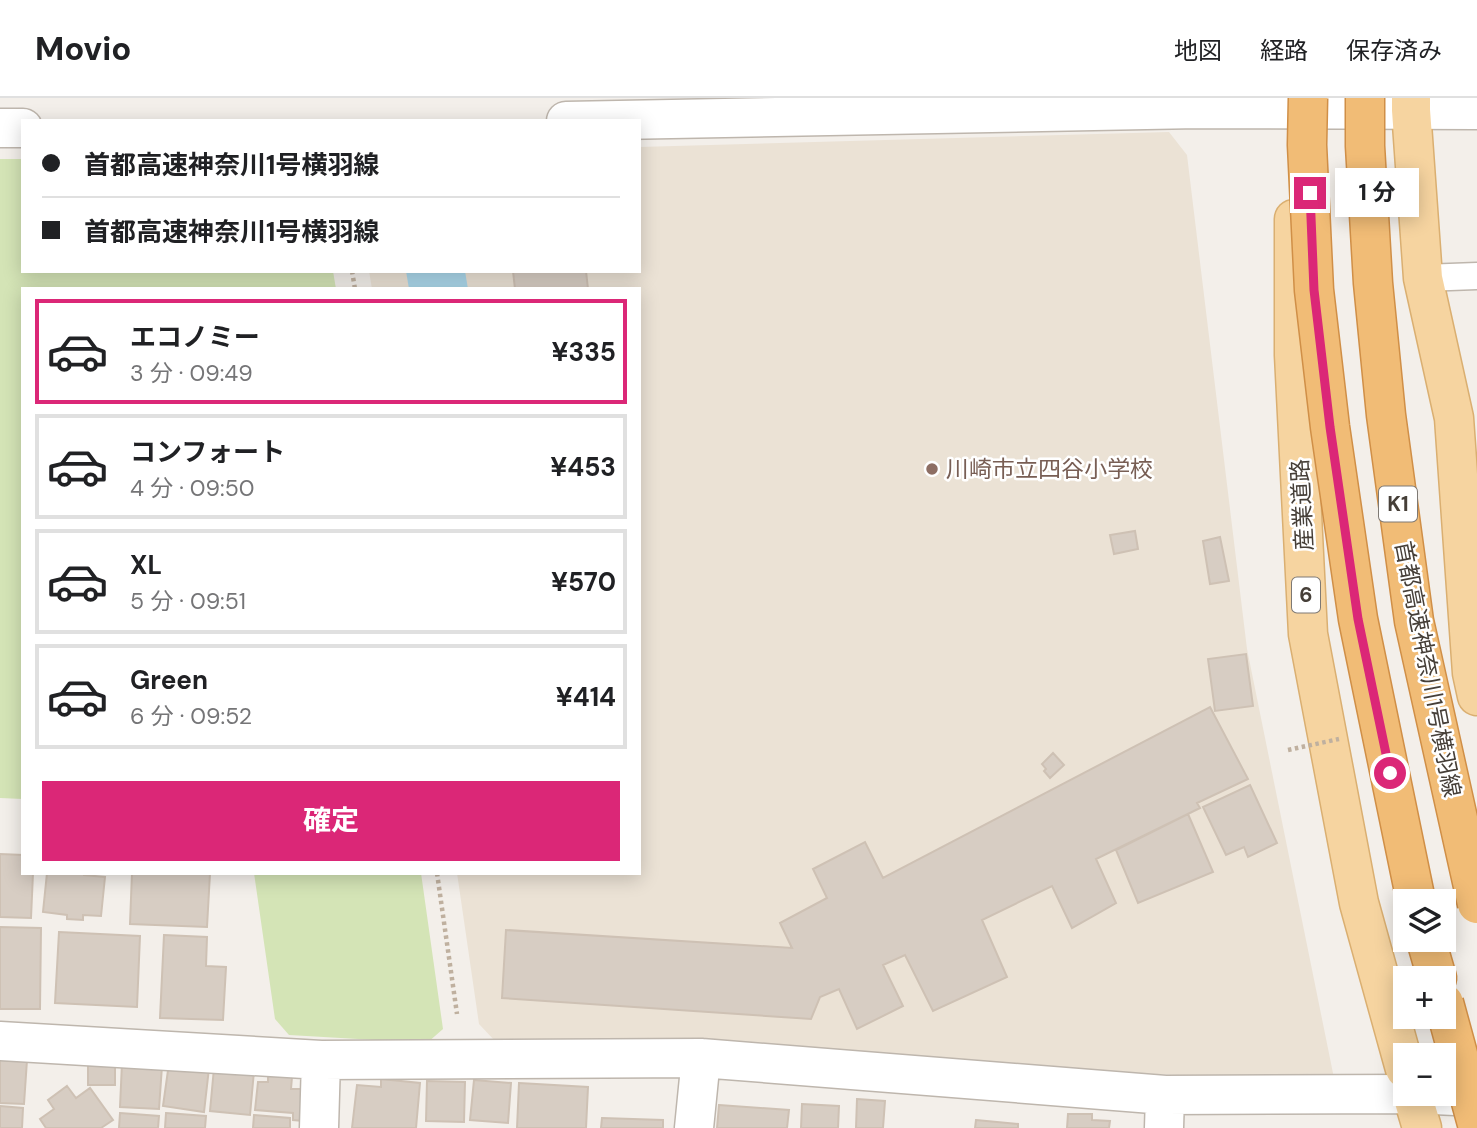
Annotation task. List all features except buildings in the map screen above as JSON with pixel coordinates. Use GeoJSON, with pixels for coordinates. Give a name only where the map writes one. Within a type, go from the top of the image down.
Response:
{"type":"FeatureCollection","features":[{"type":"Feature","properties":{"kind":"highway","name":"首都高速神奈川1号横羽線"},"geometry":{"type":"LineString","coordinates":[[1365,98],[1373,283],[1386,415],[1410,594],[1477,904]]}},
{"type":"Feature","properties":{"kind":"highway"},"geometry":{"type":"LineString","coordinates":[[1298,102],[1307,145],[1314,290],[1330,427],[1358,619],[1414,889]]}},
{"type":"Feature","properties":{"kind":"highway"},"geometry":{"type":"LineString","coordinates":[[1451,1029],[1477,1124]]}},
{"type":"Feature","properties":{"kind":"main road","name":"産業道路"},"geometry":{"type":"LineString","coordinates":[[1298,102],[1294,355],[1308,634],[1359,902],[1398,1043]]}},
{"type":"Feature","properties":{"kind":"main road"},"geometry":{"type":"LineString","coordinates":[[1411,104],[1423,278],[1454,418],[1472,673],[1477,695]]}},
{"type":"Feature","properties":{"kind":"main road"},"geometry":{"type":"LineString","coordinates":[[1416,1106],[1422,1128]]}},
{"type":"Feature","properties":{"kind":"street"},"geometry":{"type":"LineString","coordinates":[[641,120],[1185,110],[1298,102],[1411,104],[1477,110]]}},
{"type":"Feature","properties":{"kind":"street"},"geometry":{"type":"LineString","coordinates":[[0,128],[21,128]]}},
{"type":"Feature","properties":{"kind":"street"},"geometry":{"type":"LineString","coordinates":[[0,1041],[321,1060],[701,1058],[1164,1112],[1393,1095]]}},
{"type":"Feature","properties":{"kind":"street"},"geometry":{"type":"LineString","coordinates":[[694,1128],[701,1058]]}},
{"type":"Feature","properties":{"kind":"street"},"geometry":{"type":"LineString","coordinates":[[319,1128],[321,1060]]}},
{"type":"Feature","properties":{"kind":"street"},"geometry":{"type":"LineString","coordinates":[[1456,1096],[1477,1097]]}},
{"type":"Feature","properties":{"kind":"lane"},"geometry":{"type":"LineString","coordinates":[[1423,278],[1477,276]]}},
{"type":"Feature","properties":{"kind":"path"},"geometry":{"type":"LineString","coordinates":[[437,875],[463,1059]]}},
{"type":"Feature","properties":{"kind":"shaded area","name":"川崎市立四谷小学校"},"geometry":{"type":"Polygon","coordinates":[[[1169,132],[1187,155],[1247,649],[1335,1083],[495,1041],[479,1024],[457,875],[641,875],[641,287],[372,287],[369,273],[641,273],[641,147],[1169,132]]]}},
{"type":"Feature","properties":{"kind":"green space"},"geometry":{"type":"Polygon","coordinates":[[[0,159],[21,159],[21,273],[333,273],[336,287],[21,287],[21,799],[0,798],[0,159]]]}},
{"type":"Feature","properties":{"kind":"green space"},"geometry":{"type":"Polygon","coordinates":[[[254,875],[421,875],[443,1029],[427,1043],[289,1035],[275,1019],[254,875]]]}},
{"type":"Feature","properties":{"kind":"water"},"geometry":{"type":"Polygon","coordinates":[[[406,273],[465,273],[468,287],[409,287],[406,273]]]}},
{"type":"Feature","properties":{"kind":"place","name":"川崎市立四谷小学校"},"geometry":{"type":"Point","coordinates":[932,469]}},
{"type":"Feature","properties":{"kind":"route"},"geometry":{"type":"LineString","coordinates":[[1310,193],[1314,290],[1330,427],[1358,619],[1390,773]]}}]}
